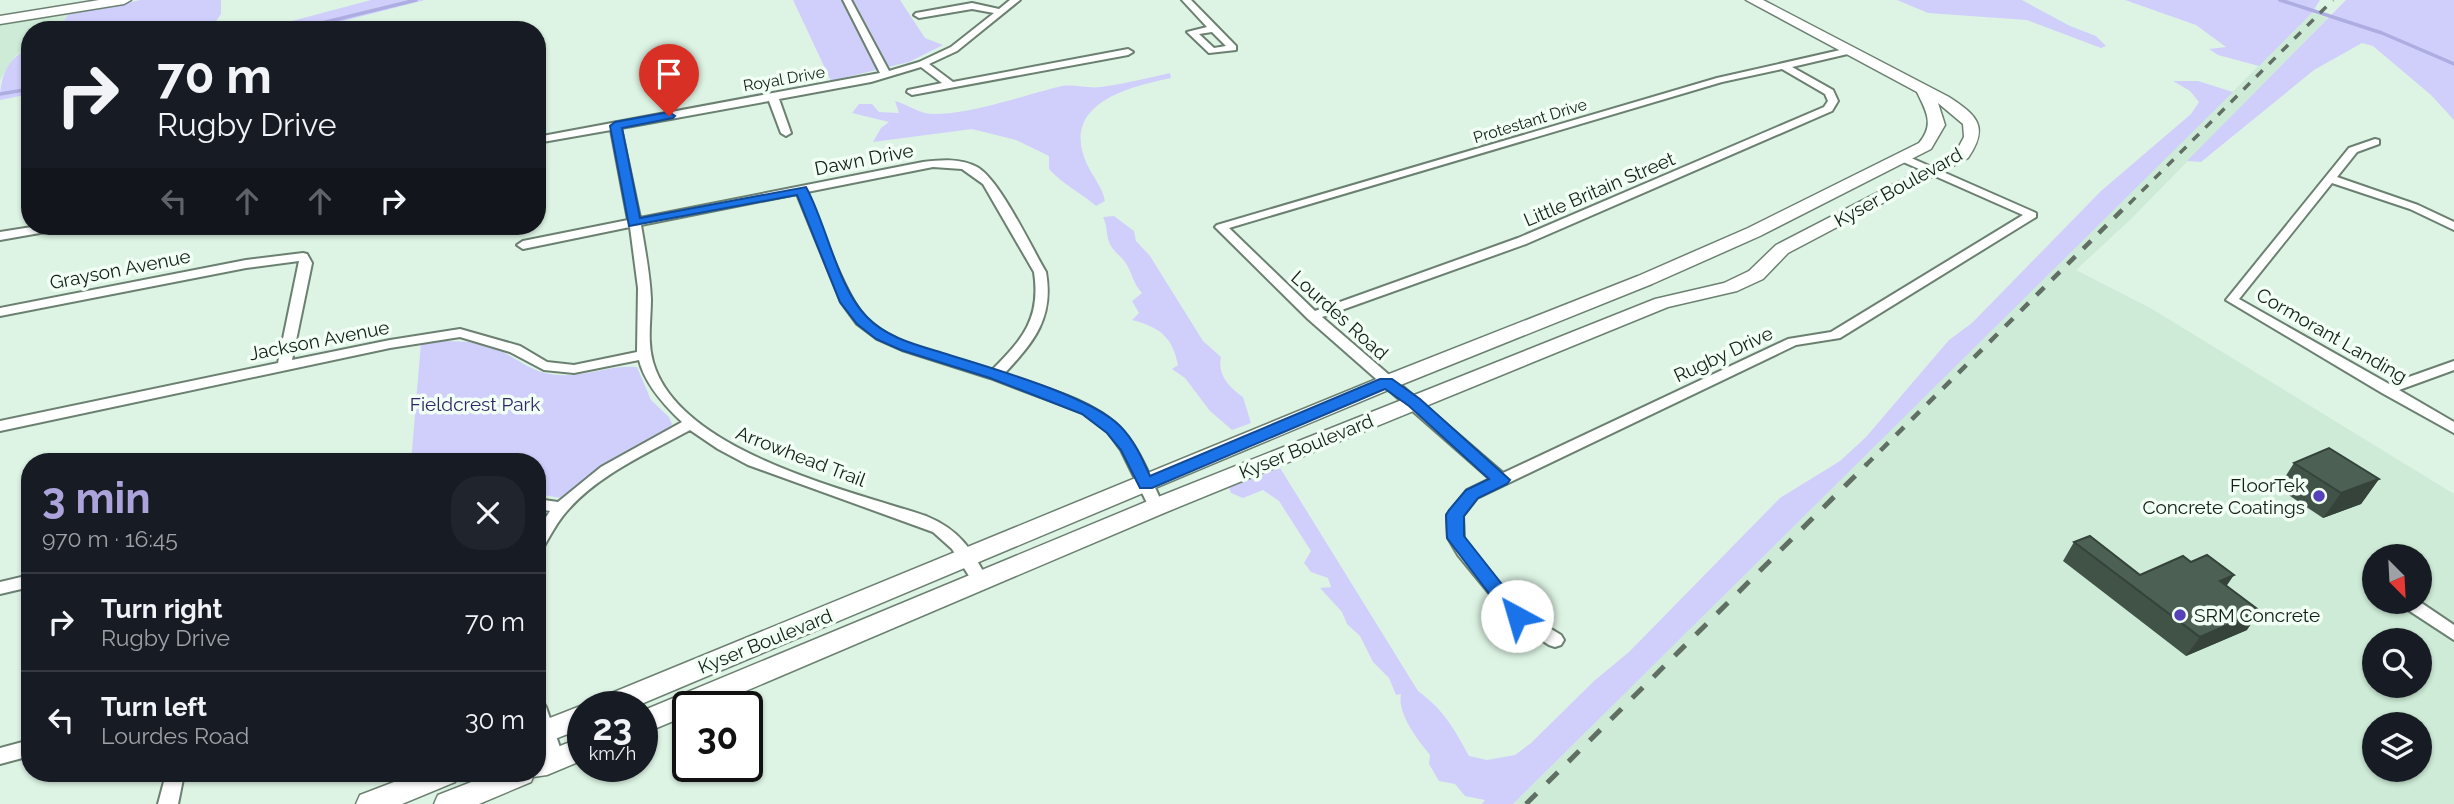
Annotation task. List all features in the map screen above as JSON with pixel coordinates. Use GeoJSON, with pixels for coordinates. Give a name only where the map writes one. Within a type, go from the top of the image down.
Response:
{"type":"FeatureCollection","features":[{"type":"Feature","properties":{"kind":"street"},"geometry":{"type":"LineString","coordinates":[[0,18],[124,0]]}},
{"type":"Feature","properties":{"kind":"street"},"geometry":{"type":"LineString","coordinates":[[847,0],[886,75]]}},
{"type":"Feature","properties":{"kind":"street","name":"Royal Drive"},"geometry":{"type":"LineString","coordinates":[[546,138],[886,75],[922,64],[954,49],[1016,0]]}},
{"type":"Feature","properties":{"kind":"street"},"geometry":{"type":"LineString","coordinates":[[1186,0],[1214,29]]}},
{"type":"Feature","properties":{"kind":"street"},"geometry":{"type":"LineString","coordinates":[[1753,0],[1923,91]]}},
{"type":"Feature","properties":{"kind":"street"},"geometry":{"type":"LineString","coordinates":[[919,15],[970,3],[1000,12]]}},
{"type":"Feature","properties":{"kind":"street","name":"Protestant Drive"},"geometry":{"type":"LineString","coordinates":[[1221,227],[1720,80],[1849,51]]}},
{"type":"Feature","properties":{"kind":"street"},"geometry":{"type":"LineString","coordinates":[[912,92],[1128,52]]}},
{"type":"Feature","properties":{"kind":"street"},"geometry":{"type":"LineString","coordinates":[[922,64],[951,85]]}},
{"type":"Feature","properties":{"kind":"street","name":"Little Britain Street"},"geometry":{"type":"LineString","coordinates":[[1313,316],[1522,241],[1828,109],[1833,101],[1829,92],[1784,66]]}},
{"type":"Feature","properties":{"kind":"street","name":"Kyser Boulevard"},"geometry":{"type":"LineString","coordinates":[[645,691],[1386,383],[1645,280],[1754,232],[1905,159],[1925,146],[1937,133],[1937,119],[1923,91]]}},
{"type":"Feature","properties":{"kind":"street","name":"Kyser Boulevard"},"geometry":{"type":"LineString","coordinates":[[658,716],[1156,507],[1662,303],[1730,287],[1756,275],[1782,249],[1962,155],[1973,142],[1974,129],[1962,112],[1923,91]]}},
{"type":"Feature","properties":{"kind":"street"},"geometry":{"type":"LineString","coordinates":[[773,97],[786,133]]}},
{"type":"Feature","properties":{"kind":"street"},"geometry":{"type":"LineString","coordinates":[[615,126],[644,290],[642,355]]}},
{"type":"Feature","properties":{"kind":"street","name":"Cormorant Landing"},"geometry":{"type":"LineString","coordinates":[[2375,142],[2353,150],[2232,300],[2454,428]]}},
{"type":"Feature","properties":{"kind":"street","name":"Rugby Drive"},"geometry":{"type":"LineString","coordinates":[[1555,640],[1517,616],[1455,538],[1455,515],[1472,494],[1501,480],[1793,342],[1835,335],[2032,215],[1905,159]]}},
{"type":"Feature","properties":{"kind":"street","name":"Dawn Drive"},"geometry":{"type":"LineString","coordinates":[[523,245],[945,162],[966,165],[978,170],[988,182],[1040,272],[1044,288],[1040,316],[1029,337],[995,375]]}},
{"type":"Feature","properties":{"kind":"street"},"geometry":{"type":"LineString","coordinates":[[2331,179],[2414,206],[2454,226]]}},
{"type":"Feature","properties":{"kind":"street"},"geometry":{"type":"LineString","coordinates":[[801,190],[847,302],[862,321],[882,336],[907,347],[995,375],[1088,410],[1113,429],[1121,439],[1156,507]]}},
{"type":"Feature","properties":{"kind":"street","name":"Lourdes Road"},"geometry":{"type":"LineString","coordinates":[[1221,227],[1265,273],[1386,383],[1414,403],[1501,480]]}},
{"type":"Feature","properties":{"kind":"street"},"geometry":{"type":"LineString","coordinates":[[0,236],[21,232]]}},
{"type":"Feature","properties":{"kind":"street","name":"Grayson Avenue"},"geometry":{"type":"LineString","coordinates":[[0,312],[246,264],[303,257],[306,264],[284,366]]}},
{"type":"Feature","properties":{"kind":"street","name":"Jackson Avenue"},"geometry":{"type":"LineString","coordinates":[[0,426],[284,366],[460,333],[515,349],[544,366],[574,369],[642,355]]}},
{"type":"Feature","properties":{"kind":"street","name":"Arrowhead Trail"},"geometry":{"type":"LineString","coordinates":[[642,355],[664,395],[691,424],[719,445],[783,473],[930,524],[952,539],[968,558],[980,580]]}},
{"type":"Feature","properties":{"kind":"street"},"geometry":{"type":"LineString","coordinates":[[2388,390],[2454,365]]}},
{"type":"Feature","properties":{"kind":"street"},"geometry":{"type":"LineString","coordinates":[[546,530],[561,508],[589,483],[691,424]]}},
{"type":"Feature","properties":{"kind":"street"},"geometry":{"type":"LineString","coordinates":[[546,506],[561,508]]}},
{"type":"Feature","properties":{"kind":"street"},"geometry":{"type":"LineString","coordinates":[[0,588],[21,583]]}},
{"type":"Feature","properties":{"kind":"street"},"geometry":{"type":"LineString","coordinates":[[2425,614],[2454,634]]}},
{"type":"Feature","properties":{"kind":"street"},"geometry":{"type":"LineString","coordinates":[[546,724],[567,719]]}},
{"type":"Feature","properties":{"kind":"street"},"geometry":{"type":"LineString","coordinates":[[0,756],[21,750]]}},
{"type":"Feature","properties":{"kind":"street"},"geometry":{"type":"LineString","coordinates":[[546,763],[567,754]]}},
{"type":"Feature","properties":{"kind":"street"},"geometry":{"type":"LineString","coordinates":[[168,804],[173,782]]}},
{"type":"Feature","properties":{"kind":"street"},"geometry":{"type":"LineString","coordinates":[[370,804],[403,798],[431,782]]}},
{"type":"Feature","properties":{"kind":"street"},"geometry":{"type":"LineString","coordinates":[[448,804],[502,782]]}},
{"type":"Feature","properties":{"kind":"shaded area"},"geometry":{"type":"Polygon","coordinates":[[[69,13],[64,21],[21,21],[21,52],[0,80],[0,22],[69,13]]]}},
{"type":"Feature","properties":{"kind":"shaded area"},"geometry":{"type":"Polygon","coordinates":[[[2312,13],[2328,18],[2131,219],[2076,270],[2152,309],[2454,494],[2454,804],[1513,804],[2312,13]]]}},
{"type":"Feature","properties":{"kind":"green space"},"geometry":{"type":"Polygon","coordinates":[[[141,0],[221,0],[221,14],[216,21],[64,21],[69,13],[141,0]]]}},
{"type":"Feature","properties":{"kind":"green space"},"geometry":{"type":"Polygon","coordinates":[[[371,0],[425,0],[343,21],[292,21],[371,0]]]}},
{"type":"Feature","properties":{"kind":"green space"},"geometry":{"type":"Polygon","coordinates":[[[793,0],[900,0],[925,38],[943,45],[909,62],[831,81],[793,0]]]}},
{"type":"Feature","properties":{"kind":"green space"},"geometry":{"type":"Polygon","coordinates":[[[1897,0],[2022,0],[2070,26],[2096,36],[2106,46],[2101,48],[2027,20],[1928,13],[1897,0]]]}},
{"type":"Feature","properties":{"kind":"green space"},"geometry":{"type":"Polygon","coordinates":[[[2125,0],[2320,0],[2312,13],[2259,66],[2218,55],[2209,49],[2226,47],[2196,25],[2125,0]]]}},
{"type":"Feature","properties":{"kind":"green space"},"geometry":{"type":"Polygon","coordinates":[[[2346,0],[2454,0],[2454,120],[2431,95],[2373,46],[2362,43],[2314,70],[2201,162],[2187,161],[2346,0]]]}},
{"type":"Feature","properties":{"kind":"green space"},"geometry":{"type":"Polygon","coordinates":[[[21,53],[21,96],[0,100],[4,76],[21,53]]]}},
{"type":"Feature","properties":{"kind":"green space"},"geometry":{"type":"Polygon","coordinates":[[[1170,73],[1171,78],[1136,87],[1103,101],[1091,112],[1083,125],[1081,142],[1086,162],[1105,201],[1096,206],[1049,169],[1049,156],[1016,140],[972,129],[873,142],[881,128],[889,122],[852,113],[859,104],[872,104],[879,112],[899,113],[895,101],[925,113],[954,113],[1063,86],[1101,87],[1170,73]]]}},
{"type":"Feature","properties":{"kind":"green space"},"geometry":{"type":"Polygon","coordinates":[[[2173,81],[2198,81],[2233,92],[1513,804],[1482,804],[1485,800],[1465,796],[1455,784],[1439,781],[1429,764],[1430,755],[1405,718],[1401,694],[1396,695],[1389,678],[1373,662],[1360,636],[1347,624],[1342,612],[1320,588],[1331,587],[1328,578],[1311,572],[1304,563],[1311,551],[1279,501],[1263,490],[1243,498],[1231,493],[1229,487],[1277,463],[1418,691],[1435,705],[1448,721],[1469,756],[1487,760],[1515,755],[1629,652],[1780,498],[1840,461],[1866,437],[1949,340],[1972,323],[2101,191],[2191,114],[2199,102],[2190,91],[2173,81]]]}},
{"type":"Feature","properties":{"kind":"green space"},"geometry":{"type":"Polygon","coordinates":[[[1114,216],[1134,231],[1136,241],[1150,256],[1203,341],[1221,357],[1223,375],[1229,385],[1243,397],[1251,423],[1232,430],[1210,411],[1185,378],[1172,369],[1178,365],[1172,347],[1163,334],[1132,320],[1139,313],[1132,301],[1142,293],[1125,262],[1109,243],[1103,217],[1114,216]]]}},
{"type":"Feature","properties":{"kind":"green space","name":"Fieldcrest Park"},"geometry":{"type":"Polygon","coordinates":[[[471,342],[489,346],[532,368],[558,375],[637,367],[651,400],[669,417],[672,424],[667,432],[612,461],[561,498],[546,496],[546,453],[412,453],[421,343],[471,342]]]}},
{"type":"Feature","properties":{"kind":"building"},"geometry":{"type":"Polygon","coordinates":[[[2329,448],[2379,479],[2341,493],[2294,463],[2329,448]]]}},
{"type":"Feature","properties":{"kind":"building"},"geometry":{"type":"Polygon","coordinates":[[[2090,536],[2140,575],[2183,556],[2191,562],[2207,555],[2234,575],[2220,581],[2260,611],[2200,637],[2074,542],[2090,536]]]}},
{"type":"Feature","properties":{"kind":"waterway"},"geometry":{"type":"LineString","coordinates":[[330,21],[416,0]]}},
{"type":"Feature","properties":{"kind":"waterway"},"geometry":{"type":"LineString","coordinates":[[2280,0],[2382,33],[2454,64]]}},
{"type":"Feature","properties":{"kind":"waterway"},"geometry":{"type":"LineString","coordinates":[[0,94],[21,90]]}},
{"type":"Feature","properties":{"kind":"railway"},"geometry":{"type":"LineString","coordinates":[[2129,204],[2333,0]]}},
{"type":"Feature","properties":{"kind":"railway"},"geometry":{"type":"LineString","coordinates":[[1865,466],[2130,202]]}},
{"type":"Feature","properties":{"kind":"railway"},"geometry":{"type":"LineString","coordinates":[[1526,804],[1867,464]]}},
{"type":"Feature","properties":{"kind":"place","name":"FloorTek Concrete Coatings"},"geometry":{"type":"Point","coordinates":[2319,496]}},
{"type":"Feature","properties":{"kind":"place","name":"SRM Concrete"},"geometry":{"type":"Point","coordinates":[2180,615]}},
{"type":"Feature","properties":{"kind":"route"},"geometry":{"type":"LineString","coordinates":[[669,116],[615,126],[634,223],[801,190],[847,302],[862,321],[882,336],[907,347],[1067,400],[1088,410],[1113,429],[1128,449],[1146,484],[1386,383],[1414,403],[1501,480],[1472,494],[1455,515],[1455,538],[1517,616]]}}]}
